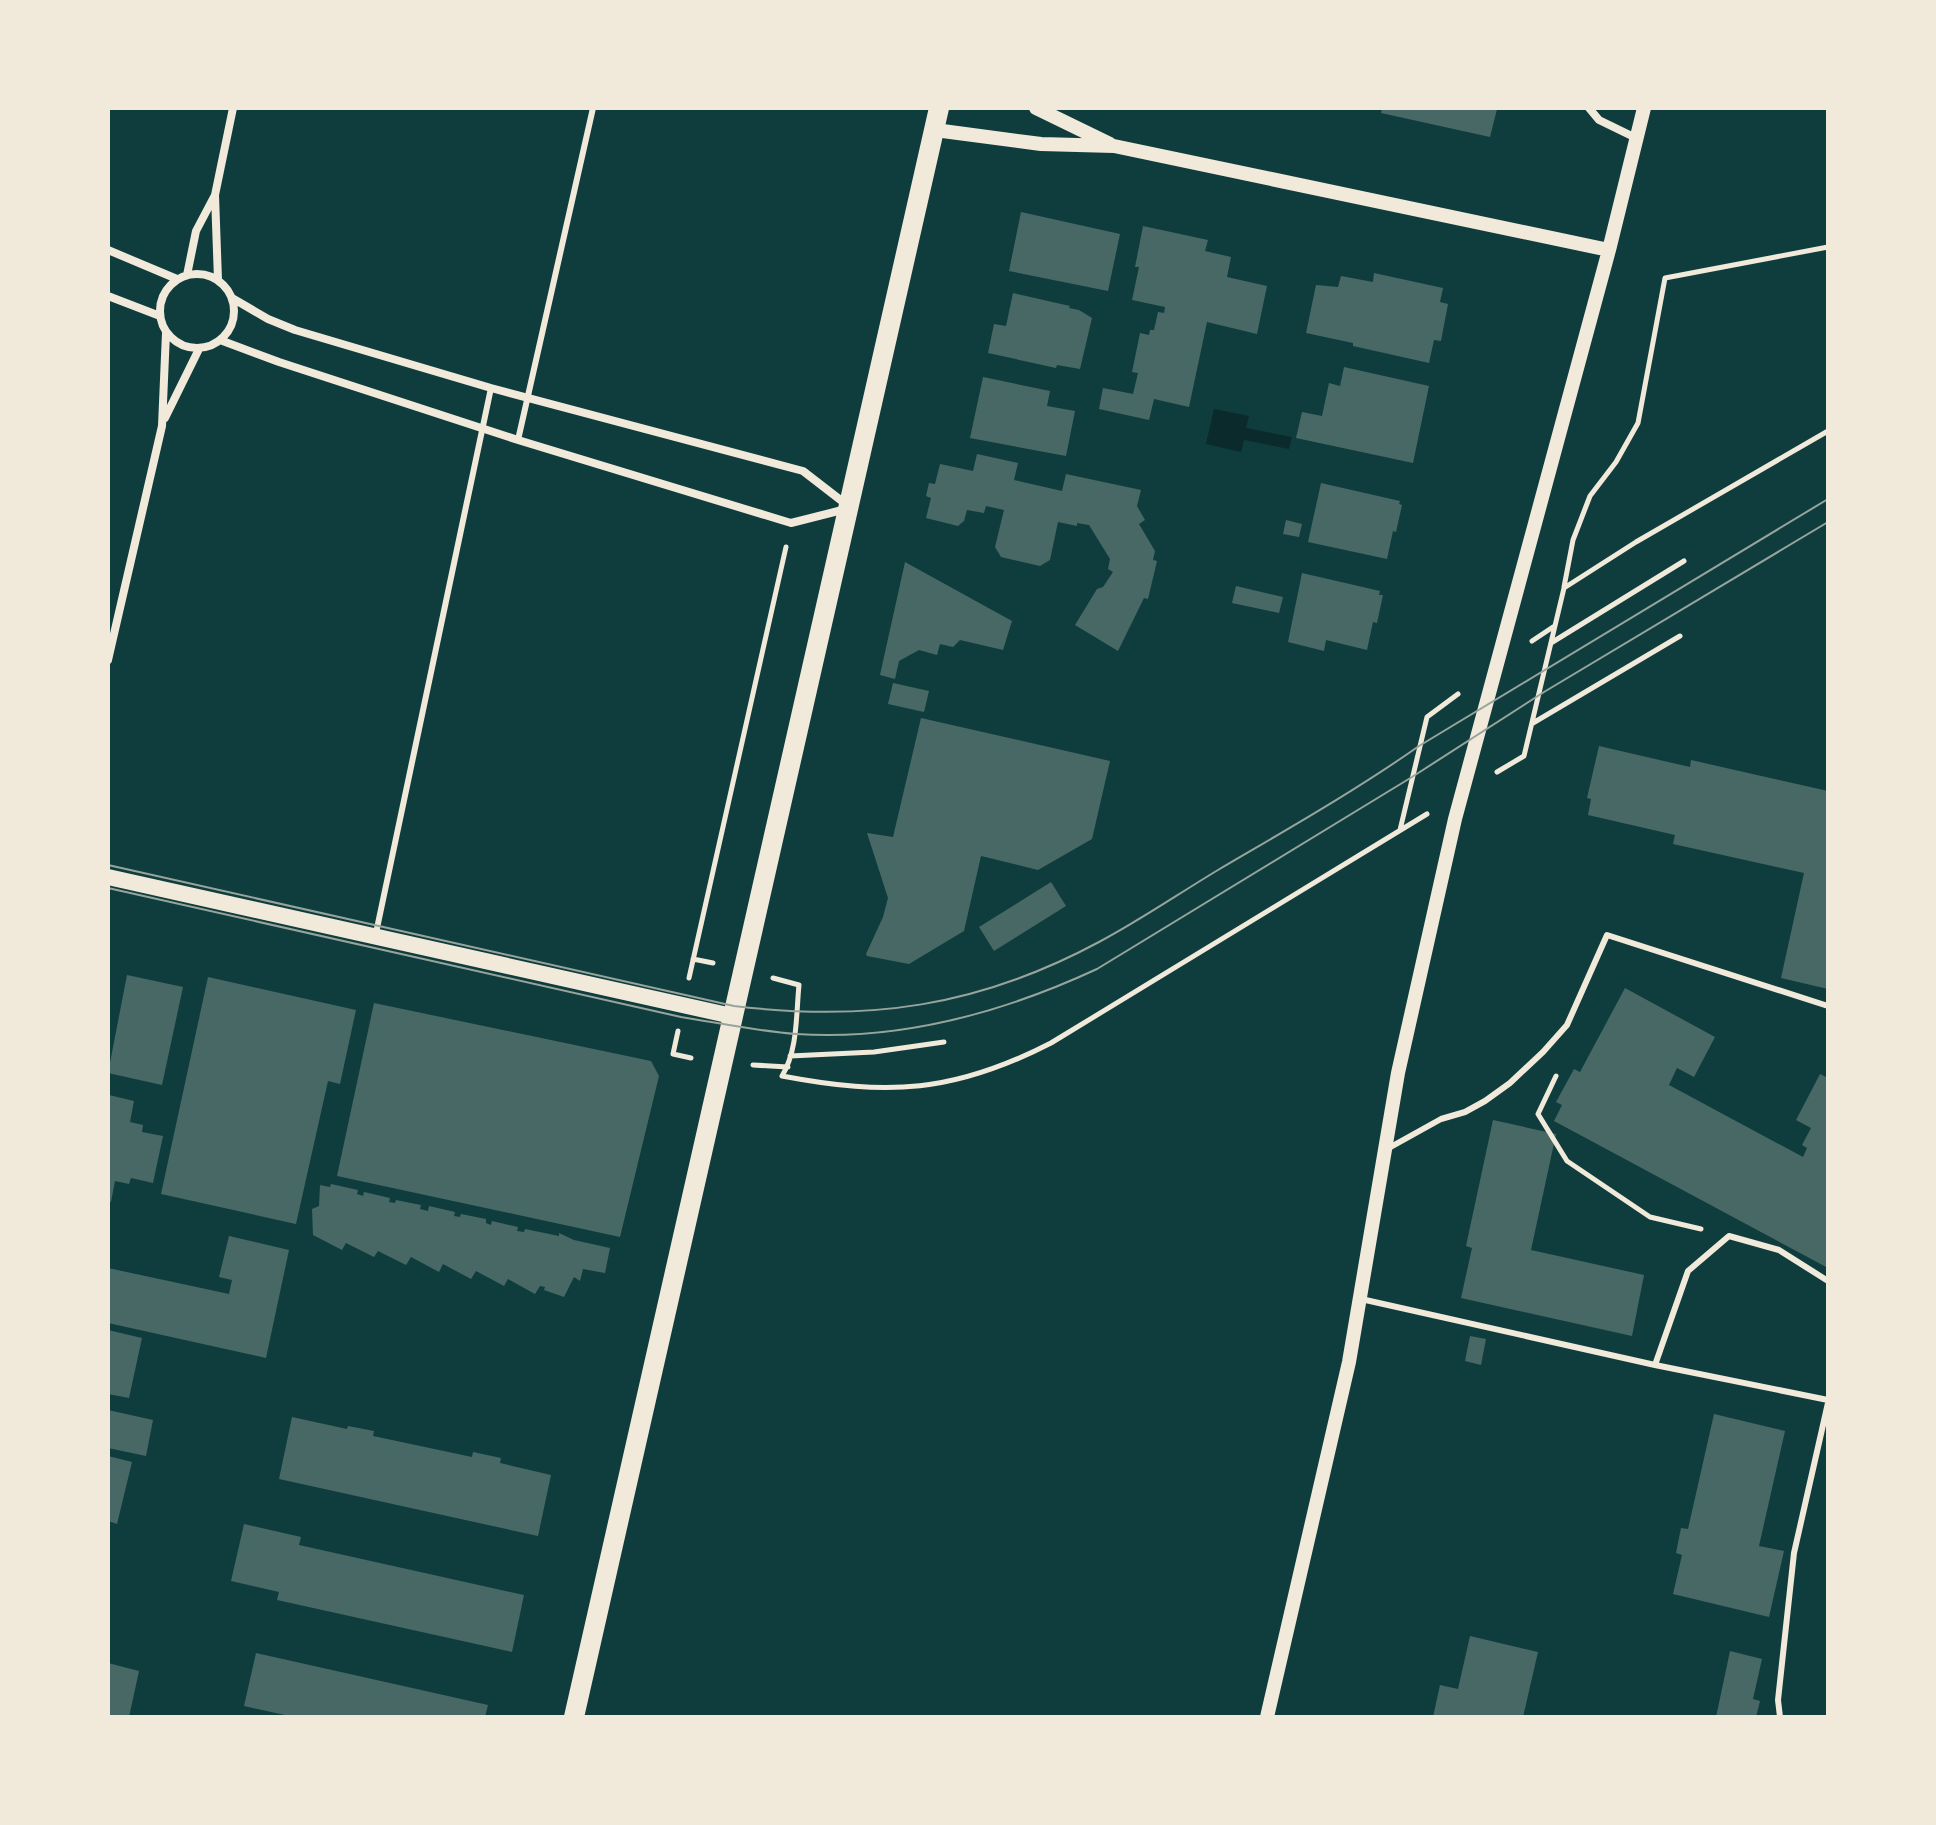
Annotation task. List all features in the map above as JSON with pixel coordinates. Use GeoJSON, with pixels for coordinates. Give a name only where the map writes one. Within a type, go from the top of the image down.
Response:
{"type":"FeatureCollection","features":[{"type":"Feature","properties":{"kind":"main road"},"geometry":{"type":"LineString","coordinates":[[574,1717],[939,108]]}},
{"type":"Feature","properties":{"kind":"main road"},"geometry":{"type":"LineString","coordinates":[[108,877],[732,1016]]}},
{"type":"Feature","properties":{"kind":"street"},"geometry":{"type":"LineString","coordinates":[[187,275],[196,231],[215,195],[233,108]]}},
{"type":"Feature","properties":{"kind":"street"},"geometry":{"type":"LineString","coordinates":[[1036,108],[1114,146]]}},
{"type":"Feature","properties":{"kind":"street"},"geometry":{"type":"LineString","coordinates":[[1589,108],[1599,120],[1636,138]]}},
{"type":"Feature","properties":{"kind":"street"},"geometry":{"type":"LineString","coordinates":[[1267,1717],[1349,1362],[1398,1073],[1458,806],[1609,250],[1644,108]]}},
{"type":"Feature","properties":{"kind":"street"},"geometry":{"type":"LineString","coordinates":[[935,130],[1041,144],[1114,146],[1609,250]]}},
{"type":"Feature","properties":{"kind":"street"},"geometry":{"type":"LineString","coordinates":[[215,195],[218,280]]}},
{"type":"Feature","properties":{"kind":"street"},"geometry":{"type":"LineString","coordinates":[[108,250],[177,279]]}},
{"type":"Feature","properties":{"kind":"street"},"geometry":{"type":"LineString","coordinates":[[162,426],[166,333],[160,316],[163,295],[177,279],[187,275],[208,275],[226,288],[232,298],[233,321],[220,340],[199,349],[175,342],[166,333]]}},
{"type":"Feature","properties":{"kind":"street"},"geometry":{"type":"LineString","coordinates":[[108,296],[160,316]]}},
{"type":"Feature","properties":{"kind":"street"},"geometry":{"type":"LineString","coordinates":[[232,298],[268,319],[295,330],[491,388],[803,471],[850,508]]}},
{"type":"Feature","properties":{"kind":"street"},"geometry":{"type":"LineString","coordinates":[[220,340],[518,440],[791,523],[850,508]]}},
{"type":"Feature","properties":{"kind":"street"},"geometry":{"type":"LineString","coordinates":[[108,660],[162,426],[177,389],[199,349]]}},
{"type":"Feature","properties":{"kind":"lane"},"geometry":{"type":"LineString","coordinates":[[518,440],[593,108]]}},
{"type":"Feature","properties":{"kind":"lane"},"geometry":{"type":"LineString","coordinates":[[375,937],[491,388]]}},
{"type":"Feature","properties":{"kind":"lane"},"geometry":{"type":"LineString","coordinates":[[1385,1150],[1441,1119],[1465,1112],[1485,1101],[1543,1052],[1567,1025],[1607,935],[1828,1006]]}},
{"type":"Feature","properties":{"kind":"lane"},"geometry":{"type":"LineString","coordinates":[[1655,1365],[1688,1271],[1729,1236],[1779,1250],[1828,1281]]}},
{"type":"Feature","properties":{"kind":"lane"},"geometry":{"type":"LineString","coordinates":[[1361,1299],[1828,1401],[1794,1553],[1778,1700],[1780,1717]]}},
{"type":"Feature","properties":{"kind":"path"},"geometry":{"type":"LineString","coordinates":[[1554,626],[1573,540],[1590,496],[1616,462],[1638,423],[1665,278],[1828,247]]}},
{"type":"Feature","properties":{"kind":"path"},"geometry":{"type":"LineString","coordinates":[[1564,588],[1636,542],[1828,431]]}},
{"type":"Feature","properties":{"kind":"path"},"geometry":{"type":"LineString","coordinates":[[693,959],[791,523]]}},
{"type":"Feature","properties":{"kind":"path"},"geometry":{"type":"LineString","coordinates":[[1550,643],[1684,561]]}},
{"type":"Feature","properties":{"kind":"path"},"geometry":{"type":"LineString","coordinates":[[1531,724],[1680,636]]}},
{"type":"Feature","properties":{"kind":"path"},"geometry":{"type":"LineString","coordinates":[[799,985],[790,1056],[782,1076],[833,1085],[904,1089],[942,1084],[1012,1063],[1098,1016],[1400,830]]}},
{"type":"Feature","properties":{"kind":"path"},"geometry":{"type":"LineString","coordinates":[[790,1056],[874,1052],[944,1042]]}},
{"type":"Feature","properties":{"kind":"path"},"geometry":{"type":"LineString","coordinates":[[1557,1072],[1538,1114],[1567,1161],[1650,1217],[1729,1236]]}},
{"type":"Feature","properties":{"kind":"water"},"geometry":{"type":"Polygon","coordinates":[[[1214,409],[1249,416],[1246,428],[1292,437],[1289,449],[1244,440],[1241,452],[1206,444],[1214,409]]]}},
{"type":"Feature","properties":{"kind":"building"},"geometry":{"type":"Polygon","coordinates":[[[1382,108],[1497,109],[1490,137],[1381,113],[1382,108]]]}},
{"type":"Feature","properties":{"kind":"building"},"geometry":{"type":"Polygon","coordinates":[[[1021,212],[1120,234],[1108,291],[1009,271],[1021,212]]]}},
{"type":"Feature","properties":{"kind":"building"},"geometry":{"type":"Polygon","coordinates":[[[1143,226],[1208,240],[1205,251],[1231,257],[1227,277],[1267,286],[1257,334],[1207,322],[1189,407],[1154,399],[1149,420],[1099,409],[1103,388],[1133,394],[1138,373],[1132,372],[1140,333],[1149,335],[1150,330],[1154,330],[1158,312],[1164,313],[1165,307],[1132,300],[1143,226]]]}},
{"type":"Feature","properties":{"kind":"building"},"geometry":{"type":"Polygon","coordinates":[[[1374,273],[1443,288],[1440,302],[1448,304],[1441,341],[1434,340],[1429,363],[1306,333],[1316,285],[1338,287],[1341,276],[1373,282],[1374,273]]]}},
{"type":"Feature","properties":{"kind":"building"},"geometry":{"type":"Polygon","coordinates":[[[1013,293],[1070,306],[1092,318],[1080,369],[1057,365],[1056,368],[988,353],[994,324],[1006,326],[1013,293]]]}},
{"type":"Feature","properties":{"kind":"building"},"geometry":{"type":"Polygon","coordinates":[[[1344,367],[1429,386],[1413,463],[1296,438],[1302,412],[1322,416],[1329,383],[1340,386],[1344,367]]]}},
{"type":"Feature","properties":{"kind":"building"},"geometry":{"type":"Polygon","coordinates":[[[983,377],[1050,391],[1047,406],[1075,411],[1066,456],[970,438],[983,377]]]}},
{"type":"Feature","properties":{"kind":"building"},"geometry":{"type":"Polygon","coordinates":[[[977,454],[1018,463],[1014,480],[1062,491],[1066,474],[1141,490],[1137,506],[1145,520],[1139,524],[1155,551],[1153,560],[1157,561],[1148,599],[1144,598],[1118,651],[1075,625],[1097,589],[1103,587],[1113,572],[1108,569],[1110,559],[1089,525],[1058,522],[1050,560],[1040,566],[1001,557],[995,547],[1004,510],[986,506],[984,513],[967,510],[964,521],[958,526],[926,518],[931,498],[926,496],[929,483],[935,484],[940,464],[973,471],[977,454]]]}},
{"type":"Feature","properties":{"kind":"building"},"geometry":{"type":"Polygon","coordinates":[[[1321,483],[1400,501],[1402,505],[1396,532],[1393,531],[1387,559],[1308,542],[1321,483]]]}},
{"type":"Feature","properties":{"kind":"building"},"geometry":{"type":"Polygon","coordinates":[[[1286,520],[1302,524],[1299,537],[1283,534],[1286,520]]]}},
{"type":"Feature","properties":{"kind":"building"},"geometry":{"type":"Polygon","coordinates":[[[905,562],[1012,621],[1003,650],[960,640],[953,647],[940,644],[937,655],[919,650],[899,661],[895,679],[880,675],[905,562]]]}},
{"type":"Feature","properties":{"kind":"building"},"geometry":{"type":"Polygon","coordinates":[[[1302,573],[1380,591],[1379,595],[1383,595],[1377,623],[1373,622],[1367,650],[1326,640],[1324,651],[1288,642],[1302,573]]]}},
{"type":"Feature","properties":{"kind":"building"},"geometry":{"type":"Polygon","coordinates":[[[1236,586],[1283,597],[1279,613],[1232,603],[1236,586]]]}},
{"type":"Feature","properties":{"kind":"building"},"geometry":{"type":"Polygon","coordinates":[[[893,683],[929,691],[924,712],[888,704],[893,683]]]}},
{"type":"Feature","properties":{"kind":"building"},"geometry":{"type":"Polygon","coordinates":[[[921,718],[1110,761],[1092,839],[1038,870],[981,856],[964,931],[909,964],[866,954],[888,898],[867,833],[893,837],[921,718]]]}},
{"type":"Feature","properties":{"kind":"building"},"geometry":{"type":"Polygon","coordinates":[[[1599,746],[1690,767],[1691,760],[1828,791],[1828,989],[1781,978],[1804,873],[1673,844],[1675,835],[1588,815],[1591,799],[1587,798],[1599,746]]]}},
{"type":"Feature","properties":{"kind":"building"},"geometry":{"type":"Polygon","coordinates":[[[1051,882],[1066,906],[994,951],[979,927],[1051,882]]]}},
{"type":"Feature","properties":{"kind":"building"},"geometry":{"type":"Polygon","coordinates":[[[127,975],[183,987],[162,1085],[108,1073],[127,975]]]}},
{"type":"Feature","properties":{"kind":"building"},"geometry":{"type":"Polygon","coordinates":[[[208,977],[356,1010],[340,1084],[328,1081],[296,1224],[161,1194],[208,977]]]}},
{"type":"Feature","properties":{"kind":"building"},"geometry":{"type":"Polygon","coordinates":[[[1625,988],[1715,1037],[1694,1077],[1677,1068],[1669,1085],[1803,1157],[1807,1148],[1802,1145],[1811,1128],[1796,1120],[1820,1074],[1828,1078],[1828,1268],[1554,1121],[1562,1105],[1556,1102],[1574,1069],[1580,1072],[1625,988]]]}},
{"type":"Feature","properties":{"kind":"building"},"geometry":{"type":"Polygon","coordinates":[[[374,1003],[651,1061],[659,1076],[620,1237],[337,1176],[374,1003]]]}},
{"type":"Feature","properties":{"kind":"building"},"geometry":{"type":"Polygon","coordinates":[[[109,1095],[134,1101],[130,1122],[143,1125],[142,1132],[163,1136],[153,1183],[131,1178],[129,1184],[115,1181],[111,1202],[108,1201],[109,1095]]]}},
{"type":"Feature","properties":{"kind":"building"},"geometry":{"type":"Polygon","coordinates":[[[1493,1120],[1556,1134],[1531,1250],[1644,1275],[1632,1336],[1461,1298],[1472,1248],[1466,1246],[1493,1120]]]}},
{"type":"Feature","properties":{"kind":"building"},"geometry":{"type":"Polygon","coordinates":[[[331,1184],[358,1190],[357,1194],[363,1196],[364,1192],[390,1198],[389,1202],[395,1203],[396,1200],[421,1205],[420,1209],[428,1211],[429,1206],[455,1212],[454,1216],[460,1217],[461,1214],[486,1219],[486,1223],[491,1225],[492,1221],[518,1227],[517,1231],[524,1232],[525,1229],[559,1236],[559,1233],[574,1240],[610,1248],[605,1273],[583,1269],[580,1281],[574,1277],[564,1297],[540,1286],[535,1294],[508,1279],[504,1286],[476,1271],[471,1279],[443,1264],[439,1272],[411,1257],[406,1265],[378,1251],[374,1257],[346,1243],[342,1250],[313,1235],[312,1209],[319,1206],[320,1185],[330,1187],[331,1184]]]}},
{"type":"Feature","properties":{"kind":"building"},"geometry":{"type":"Polygon","coordinates":[[[229,1236],[289,1250],[266,1358],[108,1323],[108,1268],[229,1294],[232,1280],[219,1277],[229,1236]]]}},
{"type":"Feature","properties":{"kind":"building"},"geometry":{"type":"Polygon","coordinates":[[[108,1330],[142,1338],[129,1398],[108,1394],[108,1330]]]}},
{"type":"Feature","properties":{"kind":"building"},"geometry":{"type":"Polygon","coordinates":[[[1470,1336],[1486,1339],[1481,1365],[1465,1361],[1470,1336]]]}},
{"type":"Feature","properties":{"kind":"building"},"geometry":{"type":"Polygon","coordinates":[[[108,1410],[153,1420],[146,1456],[108,1448],[108,1410]]]}},
{"type":"Feature","properties":{"kind":"building"},"geometry":{"type":"Polygon","coordinates":[[[1714,1414],[1785,1431],[1759,1546],[1784,1551],[1769,1617],[1673,1594],[1682,1555],[1676,1553],[1681,1528],[1688,1529],[1714,1414]]]}},
{"type":"Feature","properties":{"kind":"building"},"geometry":{"type":"Polygon","coordinates":[[[292,1417],[347,1429],[348,1426],[374,1431],[373,1436],[472,1457],[473,1452],[501,1458],[500,1463],[551,1475],[538,1536],[279,1479],[292,1417]]]}},
{"type":"Feature","properties":{"kind":"building"},"geometry":{"type":"Polygon","coordinates":[[[108,1456],[132,1462],[117,1524],[108,1521],[108,1456]]]}},
{"type":"Feature","properties":{"kind":"building"},"geometry":{"type":"Polygon","coordinates":[[[244,1524],[301,1537],[299,1545],[524,1595],[512,1652],[277,1600],[279,1592],[231,1581],[244,1524]]]}},
{"type":"Feature","properties":{"kind":"building"},"geometry":{"type":"Polygon","coordinates":[[[1470,1636],[1538,1652],[1523,1717],[1433,1717],[1440,1685],[1458,1689],[1470,1636]]]}},
{"type":"Feature","properties":{"kind":"building"},"geometry":{"type":"Polygon","coordinates":[[[1730,1651],[1762,1659],[1753,1699],[1760,1701],[1756,1717],[1716,1717],[1730,1651]]]}},
{"type":"Feature","properties":{"kind":"building"},"geometry":{"type":"Polygon","coordinates":[[[256,1653],[488,1705],[485,1717],[294,1717],[244,1706],[256,1653]]]}},
{"type":"Feature","properties":{"kind":"building"},"geometry":{"type":"Polygon","coordinates":[[[108,1663],[139,1671],[129,1717],[108,1716],[108,1663]]]}},
{"type":"Feature","properties":{"kind":"tram line"},"geometry":{"type":"LineString","coordinates":[[108,865],[734,1006],[783,1011],[876,1010],[966,995],[1054,964],[1114,934],[1828,499]]}},
{"type":"Feature","properties":{"kind":"tram line"},"geometry":{"type":"LineString","coordinates":[[108,888],[681,1017],[738,1027],[835,1035],[874,1033],[950,1021],[1025,999],[1097,969],[1412,777],[1544,692],[1828,522]]}}]}
